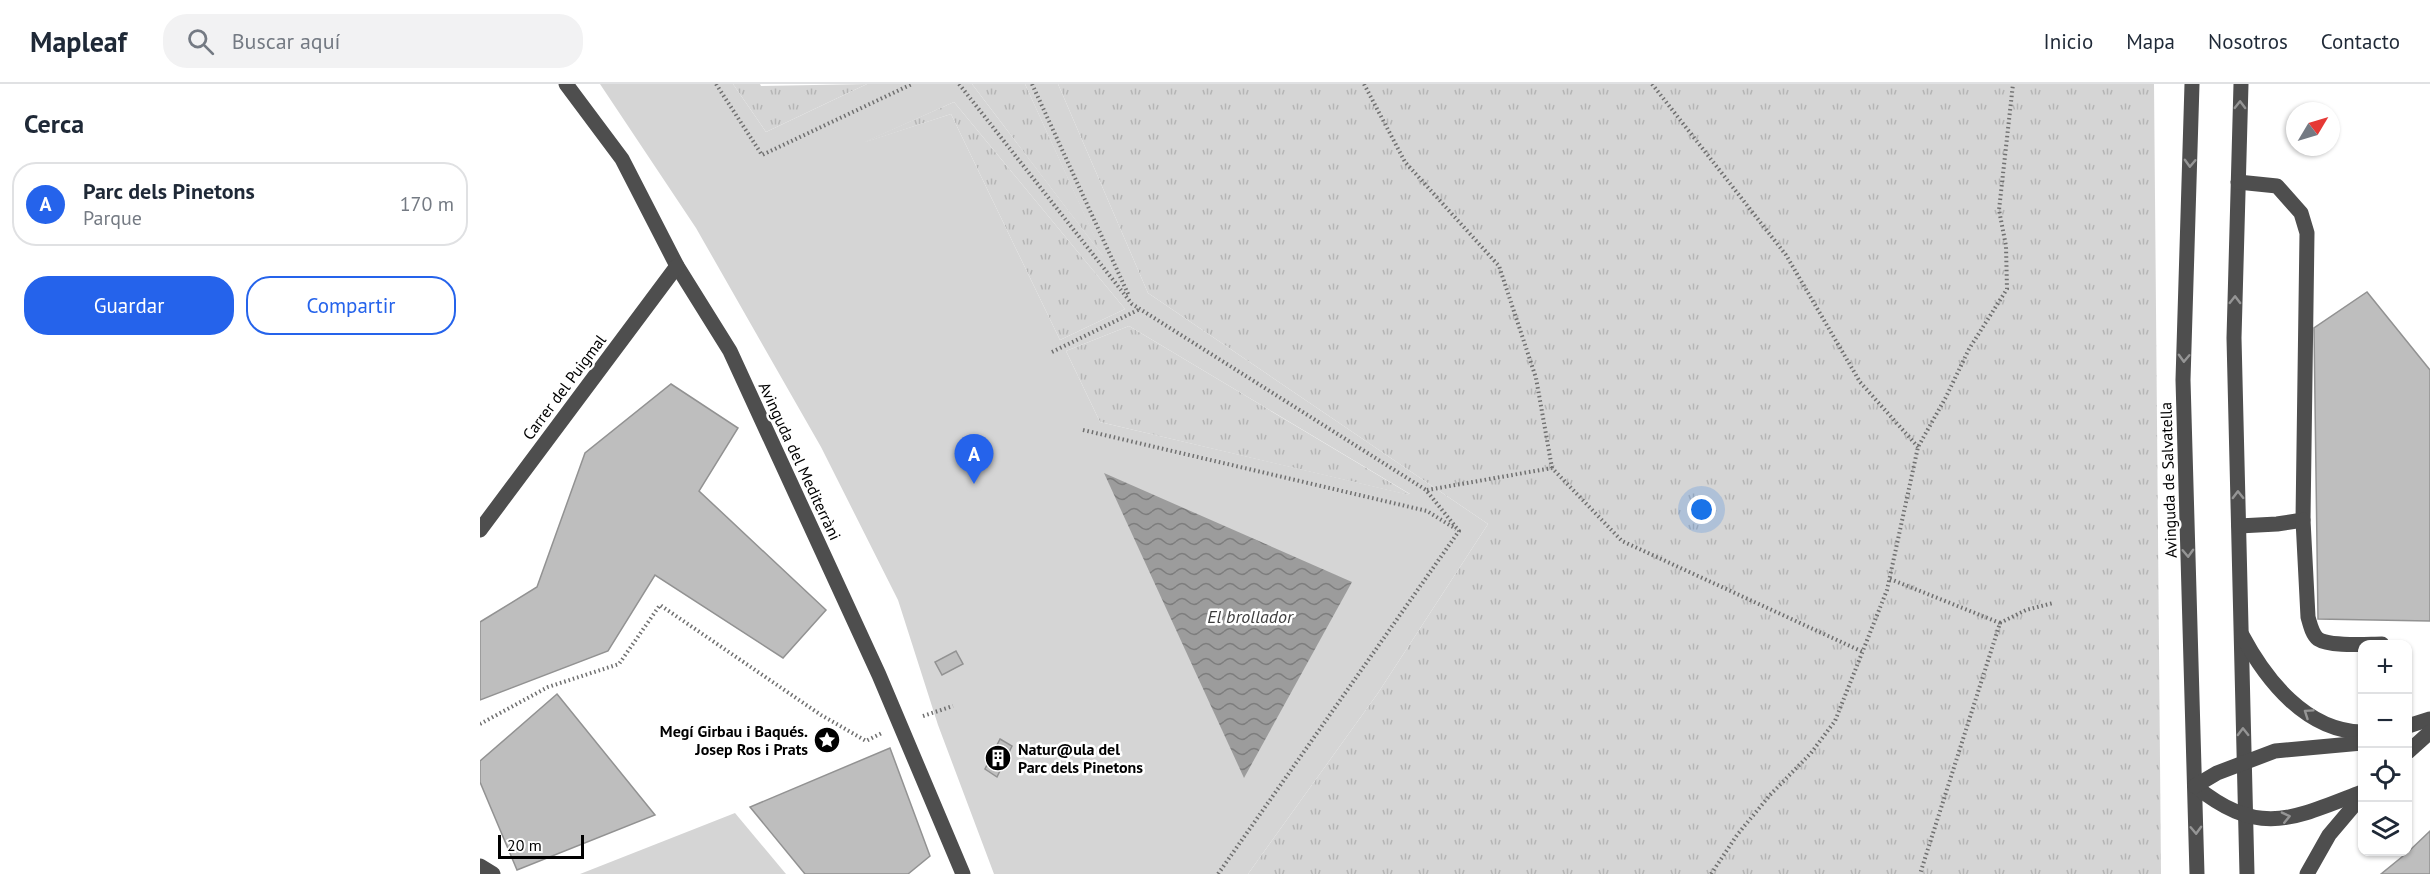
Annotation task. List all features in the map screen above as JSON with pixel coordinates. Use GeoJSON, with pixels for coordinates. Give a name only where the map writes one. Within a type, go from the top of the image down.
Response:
{"type":"FeatureCollection","features":[{"type":"Feature","properties":{"kind":"street","name":"Avinguda del Mediterràni"},"geometry":{"type":"LineString","coordinates":[[566,84],[621,159],[677,266],[730,351],[879,675],[963,874]]}},
{"type":"Feature","properties":{"kind":"street","name":"Avinguda de Salvatella"},"geometry":{"type":"LineString","coordinates":[[2192,84],[2183,380],[2197,874]]}},
{"type":"Feature","properties":{"kind":"street"},"geometry":{"type":"LineString","coordinates":[[2241,84],[2234,338],[2247,874]]}},
{"type":"Feature","properties":{"kind":"street"},"geometry":{"type":"LineString","coordinates":[[2238,182],[2277,186],[2301,213],[2307,233],[2303,520],[2307,617],[2312,631],[2319,639],[2330,643],[2358,644]]}},
{"type":"Feature","properties":{"kind":"street","name":"Carrer del Puigmal"},"geometry":{"type":"LineString","coordinates":[[480,530],[677,266]]}},
{"type":"Feature","properties":{"kind":"street"},"geometry":{"type":"LineString","coordinates":[[2239,526],[2303,520]]}},
{"type":"Feature","properties":{"kind":"street"},"geometry":{"type":"LineString","coordinates":[[2241,633],[2269,678],[2292,702],[2319,720],[2358,732]]}},
{"type":"Feature","properties":{"kind":"street"},"geometry":{"type":"LineString","coordinates":[[2412,725],[2430,719]]}},
{"type":"Feature","properties":{"kind":"street"},"geometry":{"type":"LineString","coordinates":[[2412,748],[2430,732]]}},
{"type":"Feature","properties":{"kind":"street"},"geometry":{"type":"LineString","coordinates":[[2358,743],[2274,751],[2217,773],[2195,786],[2215,802],[2245,817],[2272,820],[2310,811],[2358,795]]}},
{"type":"Feature","properties":{"kind":"street"},"geometry":{"type":"LineString","coordinates":[[2307,874],[2329,835],[2358,799]]}},
{"type":"Feature","properties":{"kind":"street"},"geometry":{"type":"LineString","coordinates":[[480,866],[493,874]]}},
{"type":"Feature","properties":{"kind":"path"},"geometry":{"type":"LineString","coordinates":[[716,84],[762,155],[912,84]]}},
{"type":"Feature","properties":{"kind":"path"},"geometry":{"type":"LineString","coordinates":[[959,84],[1132,304],[1426,490],[1459,531]]}},
{"type":"Feature","properties":{"kind":"path"},"geometry":{"type":"LineString","coordinates":[[1032,84],[1132,304]]}},
{"type":"Feature","properties":{"kind":"path"},"geometry":{"type":"LineString","coordinates":[[1364,84],[1405,162],[1499,266],[1536,378],[1552,468],[1622,541],[1863,652]]}},
{"type":"Feature","properties":{"kind":"path"},"geometry":{"type":"LineString","coordinates":[[1652,84],[1786,255],[1860,382],[1918,447]]}},
{"type":"Feature","properties":{"kind":"path"},"geometry":{"type":"LineString","coordinates":[[1711,874],[1737,835],[1770,795],[1811,753],[1835,721],[1890,579],[1918,447],[1969,349],[2007,289],[2006,246],[1999,210],[2013,84]]}},
{"type":"Feature","properties":{"kind":"path"},"geometry":{"type":"LineString","coordinates":[[1052,352],[1140,309]]}},
{"type":"Feature","properties":{"kind":"path"},"geometry":{"type":"LineString","coordinates":[[1083,430],[1427,511],[1459,531]]}},
{"type":"Feature","properties":{"kind":"path"},"geometry":{"type":"LineString","coordinates":[[1426,490],[1552,468]]}},
{"type":"Feature","properties":{"kind":"path"},"geometry":{"type":"LineString","coordinates":[[1218,874],[1459,531]]}},
{"type":"Feature","properties":{"kind":"path"},"geometry":{"type":"LineString","coordinates":[[1890,579],[2000,623]]}},
{"type":"Feature","properties":{"kind":"path"},"geometry":{"type":"LineString","coordinates":[[1920,874],[2000,623],[2026,610],[2053,603]]}},
{"type":"Feature","properties":{"kind":"path"},"geometry":{"type":"LineString","coordinates":[[480,724],[548,687],[619,664],[660,605],[820,715],[866,741],[886,732]]}},
{"type":"Feature","properties":{"kind":"path"},"geometry":{"type":"LineString","coordinates":[[923,716],[953,706]]}},
{"type":"Feature","properties":{"kind":"green space"},"geometry":{"type":"Polygon","coordinates":[[[600,84],[733,84],[766,132],[867,84],[972,84],[1103,256],[1025,84],[1058,84],[1148,293],[1488,524],[1378,693],[1248,874],[994,874],[938,725],[898,600],[821,447],[696,228],[600,84]],[[954,102],[865,142],[951,114],[1060,340],[1125,309],[954,102]],[[1129,326],[1066,351],[1100,422],[1410,495],[1410,494],[1129,326]]]}},
{"type":"Feature","properties":{"kind":"green space"},"geometry":{"type":"Polygon","coordinates":[[[733,84],[760,84],[761,86],[867,84],[766,132],[733,84]]]}},
{"type":"Feature","properties":{"kind":"green space"},"geometry":{"type":"Polygon","coordinates":[[[972,84],[1025,84],[1105,259],[972,84]]]}},
{"type":"Feature","properties":{"kind":"green space"},"geometry":{"type":"Polygon","coordinates":[[[1058,84],[2154,84],[2161,874],[1248,874],[1378,693],[1488,524],[1148,293],[1058,84]]]}},
{"type":"Feature","properties":{"kind":"green space"},"geometry":{"type":"Polygon","coordinates":[[[954,102],[1125,309],[1060,340],[951,114],[857,145],[954,102]]]}},
{"type":"Feature","properties":{"kind":"green space"},"geometry":{"type":"Polygon","coordinates":[[[1129,326],[1413,496],[1100,422],[1066,351],[1129,326]]]}},
{"type":"Feature","properties":{"kind":"green space"},"geometry":{"type":"Polygon","coordinates":[[[735,813],[786,874],[580,874],[735,813]]]}},
{"type":"Feature","properties":{"kind":"water","name":"El brollador"},"geometry":{"type":"Polygon","coordinates":[[[1104,473],[1352,582],[1244,778],[1104,473]]]}},
{"type":"Feature","properties":{"kind":"building"},"geometry":{"type":"Polygon","coordinates":[[[2367,292],[2430,370],[2430,621],[2318,619],[2314,328],[2367,292]]]}},
{"type":"Feature","properties":{"kind":"building"},"geometry":{"type":"Polygon","coordinates":[[[671,384],[738,428],[699,491],[826,610],[783,658],[655,575],[608,651],[480,700],[480,622],[537,587],[585,453],[671,384]]]}},
{"type":"Feature","properties":{"kind":"building"},"geometry":{"type":"Polygon","coordinates":[[[956,651],[963,664],[942,675],[935,662],[956,651]]]}},
{"type":"Feature","properties":{"kind":"building"},"geometry":{"type":"Polygon","coordinates":[[[557,694],[655,815],[517,870],[480,782],[480,761],[557,694]]]}},
{"type":"Feature","properties":{"kind":"building","name":"Natur@ula del Parc dels Pinetons"},"geometry":{"type":"Polygon","coordinates":[[[1000,739],[1012,746],[997,777],[985,769],[1000,739]]]}},
{"type":"Feature","properties":{"kind":"building"},"geometry":{"type":"Polygon","coordinates":[[[890,748],[930,856],[908,874],[805,874],[750,807],[890,748]]]}},
{"type":"Feature","properties":{"kind":"building"},"geometry":{"type":"Polygon","coordinates":[[[2430,831],[2430,874],[2381,874],[2403,856],[2412,856],[2412,848],[2430,831]]]}},
{"type":"Feature","properties":{"kind":"place","name":"Parc dels Pinetons"},"geometry":{"type":"Point","coordinates":[974,484]}},
{"type":"Feature","properties":{"kind":"place","name":"Megí Girbau i Baqués. Josep Ros i Prats"},"geometry":{"type":"Point","coordinates":[827,740]}},
{"type":"Feature","properties":{"kind":"place","name":"Natur@ula del Parc dels Pinetons"},"geometry":{"type":"Point","coordinates":[998,758]}}]}
